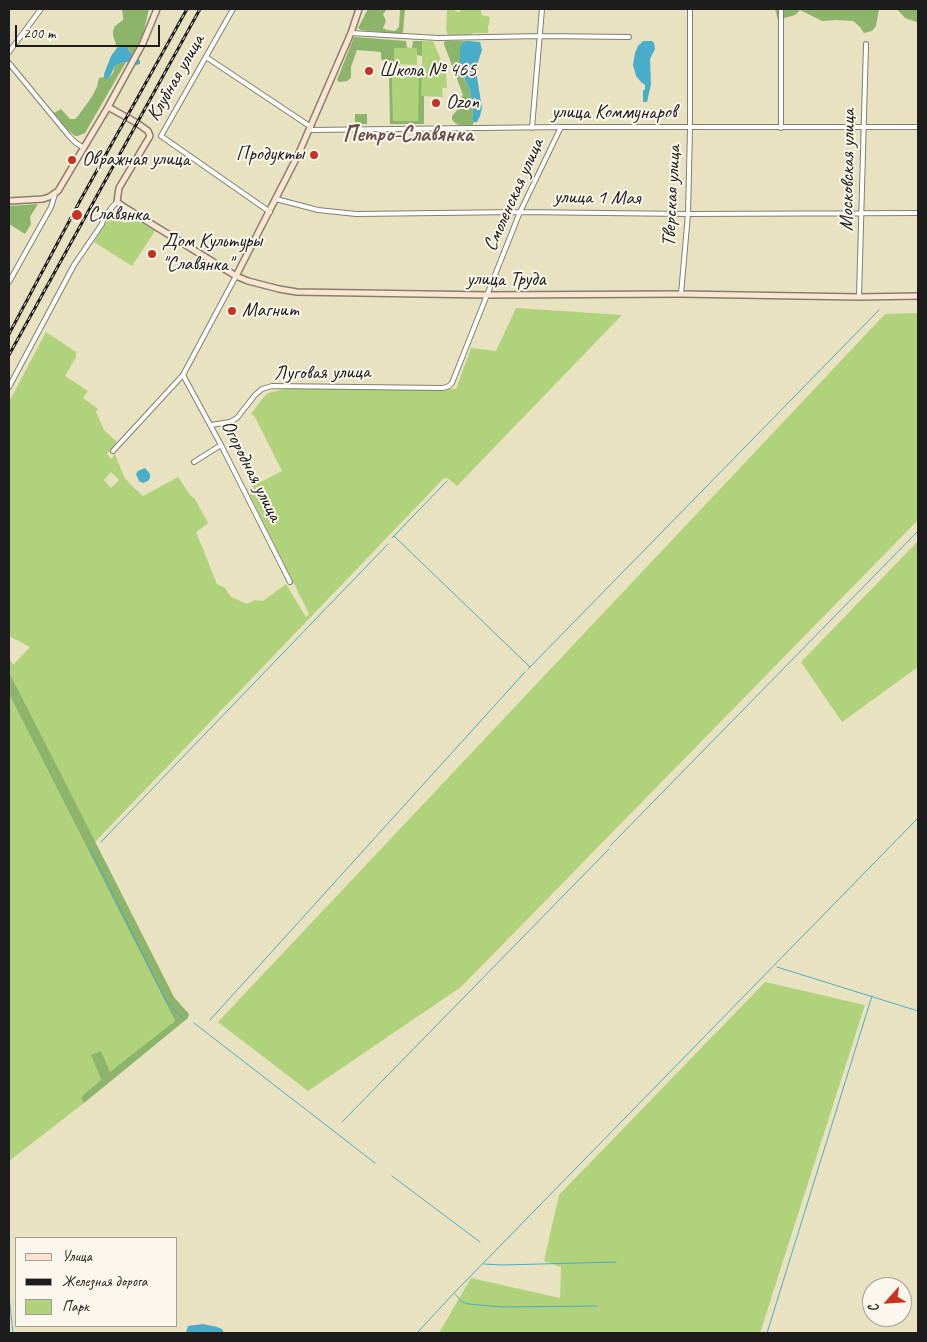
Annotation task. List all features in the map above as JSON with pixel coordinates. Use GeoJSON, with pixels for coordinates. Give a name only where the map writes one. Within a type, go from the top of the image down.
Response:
{"type":"FeatureCollection","features":[{"type":"Feature","properties":{"kind":"street"},"geometry":{"type":"LineString","coordinates":[[9,52],[41,9]]}},
{"type":"Feature","properties":{"kind":"street"},"geometry":{"type":"LineString","coordinates":[[9,201],[43,199],[55,194],[61,188],[137,54],[149,31],[157,9]]}},
{"type":"Feature","properties":{"kind":"street","name":"Клубная улица"},"geometry":{"type":"LineString","coordinates":[[9,387],[74,266],[117,202],[119,188],[150,136],[161,136],[233,9]]}},
{"type":"Feature","properties":{"kind":"street"},"geometry":{"type":"LineString","coordinates":[[113,451],[183,375],[270,212],[310,128],[351,33],[359,9]]}},
{"type":"Feature","properties":{"kind":"street","name":"Смоленская улица"},"geometry":{"type":"LineString","coordinates":[[532,128],[542,9]]}},
{"type":"Feature","properties":{"kind":"street","name":"Тверская улица"},"geometry":{"type":"LineString","coordinates":[[681,294],[688,214],[690,9]]}},
{"type":"Feature","properties":{"kind":"street"},"geometry":{"type":"LineString","coordinates":[[781,9],[781,128]]}},
{"type":"Feature","properties":{"kind":"street"},"geometry":{"type":"LineString","coordinates":[[351,33],[438,38],[629,37]]}},
{"type":"Feature","properties":{"kind":"street","name":"Московская улица"},"geometry":{"type":"LineString","coordinates":[[859,297],[866,44]]}},
{"type":"Feature","properties":{"kind":"street"},"geometry":{"type":"LineString","coordinates":[[206,57],[310,128]]}},
{"type":"Feature","properties":{"kind":"street"},"geometry":{"type":"LineString","coordinates":[[9,63],[69,136],[84,148]]}},
{"type":"Feature","properties":{"kind":"street"},"geometry":{"type":"LineString","coordinates":[[108,107],[145,128],[150,136]]}},
{"type":"Feature","properties":{"kind":"street","name":"улица Коммунаров"},"geometry":{"type":"LineString","coordinates":[[310,128],[918,127]]}},
{"type":"Feature","properties":{"kind":"street","name":"Смоленская улица"},"geometry":{"type":"LineString","coordinates":[[449,386],[452,383],[520,212],[561,128]]}},
{"type":"Feature","properties":{"kind":"street"},"geometry":{"type":"LineString","coordinates":[[161,136],[270,212]]}},
{"type":"Feature","properties":{"kind":"street"},"geometry":{"type":"LineString","coordinates":[[9,282],[51,207],[55,194]]}},
{"type":"Feature","properties":{"kind":"street","name":"улица 1 Мая"},"geometry":{"type":"LineString","coordinates":[[276,199],[318,210],[356,214],[520,212],[688,214],[918,213]]}},
{"type":"Feature","properties":{"kind":"street","name":"улица Труда"},"geometry":{"type":"LineString","coordinates":[[117,202],[236,276],[248,281],[296,292],[487,295],[918,296]]}},
{"type":"Feature","properties":{"kind":"street","name":"Огородная улица"},"geometry":{"type":"LineString","coordinates":[[183,375],[211,425],[290,582]]}},
{"type":"Feature","properties":{"kind":"street","name":"Луговая улица"},"geometry":{"type":"LineString","coordinates":[[211,425],[230,422],[237,418],[262,389],[272,386],[443,388],[449,386]]}},
{"type":"Feature","properties":{"kind":"street"},"geometry":{"type":"LineString","coordinates":[[194,462],[221,445]]}},
{"type":"Feature","properties":{"kind":"green space"},"geometry":{"type":"Polygon","coordinates":[[[122,9],[149,9],[143,34],[132,55],[128,48],[117,48],[113,35],[115,26],[123,20],[122,9]]]}},
{"type":"Feature","properties":{"kind":"green space"},"geometry":{"type":"Polygon","coordinates":[[[368,9],[387,9],[383,14],[386,21],[383,28],[395,31],[399,27],[400,9],[405,9],[403,32],[401,34],[361,30],[358,28],[368,9]]]}},
{"type":"Feature","properties":{"kind":"green space"},"geometry":{"type":"Polygon","coordinates":[[[447,9],[454,9],[459,12],[462,9],[482,9],[482,15],[490,17],[488,33],[448,35],[446,30],[447,9]]]}},
{"type":"Feature","properties":{"kind":"green space"},"geometry":{"type":"Polygon","coordinates":[[[775,9],[879,9],[876,26],[872,31],[864,33],[853,21],[822,21],[800,10],[795,15],[778,20],[775,9]]]}},
{"type":"Feature","properties":{"kind":"green space"},"geometry":{"type":"Polygon","coordinates":[[[897,9],[918,9],[918,21],[905,18],[897,9]]]}},
{"type":"Feature","properties":{"kind":"green space"},"geometry":{"type":"Polygon","coordinates":[[[354,37],[406,41],[407,48],[394,48],[394,64],[400,64],[400,66],[389,66],[387,62],[381,59],[381,52],[357,50],[351,67],[351,78],[347,81],[339,82],[337,80],[354,37]]]}},
{"type":"Feature","properties":{"kind":"green space"},"geometry":{"type":"Polygon","coordinates":[[[413,41],[422,41],[422,56],[417,55],[417,48],[412,48],[413,41]]]}},
{"type":"Feature","properties":{"kind":"green space"},"geometry":{"type":"Polygon","coordinates":[[[422,41],[433,41],[446,72],[447,88],[442,88],[443,97],[421,96],[418,121],[393,121],[392,66],[422,67],[422,41]]]}},
{"type":"Feature","properties":{"kind":"green space"},"geometry":{"type":"Polygon","coordinates":[[[446,41],[468,41],[462,43],[460,64],[462,74],[470,90],[473,109],[472,120],[474,122],[472,126],[458,125],[452,119],[452,116],[458,109],[457,104],[463,95],[444,44],[446,41]]]}},
{"type":"Feature","properties":{"kind":"green space"},"geometry":{"type":"Polygon","coordinates":[[[394,47],[417,48],[417,65],[394,64],[394,47]]]}},
{"type":"Feature","properties":{"kind":"green space"},"geometry":{"type":"Polygon","coordinates":[[[126,62],[85,133],[75,136],[54,113],[61,109],[70,119],[75,119],[91,98],[99,78],[104,77],[108,79],[113,73],[115,66],[126,62]]]}},
{"type":"Feature","properties":{"kind":"green space"},"geometry":{"type":"Polygon","coordinates":[[[389,71],[392,72],[393,121],[418,121],[419,75],[422,73],[421,96],[424,96],[424,124],[390,124],[389,71]]]}},
{"type":"Feature","properties":{"kind":"green space"},"geometry":{"type":"Polygon","coordinates":[[[355,114],[367,114],[367,124],[355,124],[355,114]]]}},
{"type":"Feature","properties":{"kind":"green space"},"geometry":{"type":"Polygon","coordinates":[[[38,204],[30,217],[31,224],[25,234],[9,224],[9,206],[38,204]]]}},
{"type":"Feature","properties":{"kind":"green space"},"geometry":{"type":"Polygon","coordinates":[[[118,210],[155,231],[132,266],[94,242],[113,212],[118,210]]]}},
{"type":"Feature","properties":{"kind":"green space"},"geometry":{"type":"Polygon","coordinates":[[[516,308],[622,315],[457,486],[449,479],[444,478],[94,843],[9,672],[9,657],[13,665],[30,647],[9,636],[9,402],[46,332],[76,352],[76,357],[65,376],[88,391],[83,398],[98,409],[96,412],[104,430],[117,442],[107,454],[111,459],[115,454],[124,477],[143,496],[178,477],[190,495],[195,499],[208,523],[196,532],[217,584],[225,588],[231,597],[247,604],[255,600],[263,601],[286,584],[307,617],[309,614],[247,489],[282,471],[255,417],[251,414],[268,393],[285,389],[456,389],[471,348],[496,351],[516,308]],[[111,472],[104,480],[111,488],[119,480],[111,472]]]}},
{"type":"Feature","properties":{"kind":"green space"},"geometry":{"type":"Polygon","coordinates":[[[918,313],[918,520],[461,987],[308,1091],[218,1022],[885,314],[918,313]]]}},
{"type":"Feature","properties":{"kind":"green space"},"geometry":{"type":"Polygon","coordinates":[[[918,541],[918,667],[842,722],[801,662],[918,541]]]}},
{"type":"Feature","properties":{"kind":"green space"},"geometry":{"type":"Polygon","coordinates":[[[9,672],[174,997],[189,1014],[188,1018],[84,1103],[81,1098],[101,1080],[91,1055],[101,1051],[110,1072],[175,1021],[9,694],[9,672]]]}},
{"type":"Feature","properties":{"kind":"green space"},"geometry":{"type":"Polygon","coordinates":[[[9,694],[175,1021],[110,1073],[91,1055],[101,1080],[81,1098],[84,1103],[9,1161],[9,694]]]}},
{"type":"Feature","properties":{"kind":"green space"},"geometry":{"type":"Polygon","coordinates":[[[765,982],[865,1005],[760,1333],[439,1333],[471,1278],[560,1298],[561,1267],[544,1261],[559,1195],[765,982]]]}},
{"type":"Feature","properties":{"kind":"water"},"geometry":{"type":"Polygon","coordinates":[[[468,41],[480,42],[482,50],[478,62],[477,77],[482,108],[477,122],[472,120],[473,109],[470,90],[460,69],[460,47],[462,43],[468,41]]]}},
{"type":"Feature","properties":{"kind":"water"},"geometry":{"type":"Polygon","coordinates":[[[643,41],[652,41],[655,49],[650,59],[651,84],[647,102],[643,102],[645,85],[636,76],[633,65],[635,53],[643,41]]]}},
{"type":"Feature","properties":{"kind":"water"},"geometry":{"type":"Polygon","coordinates":[[[127,47],[132,55],[137,57],[140,64],[121,63],[115,66],[108,79],[106,79],[104,74],[111,56],[117,48],[127,47]]]}},
{"type":"Feature","properties":{"kind":"water"},"geometry":{"type":"Polygon","coordinates":[[[145,468],[150,474],[150,478],[143,483],[139,481],[136,474],[145,468]]]}},
{"type":"Feature","properties":{"kind":"water"},"geometry":{"type":"Polygon","coordinates":[[[203,1324],[222,1329],[224,1333],[186,1333],[188,1326],[203,1324]]]}},
{"type":"Feature","properties":{"kind":"waterway"},"geometry":{"type":"LineString","coordinates":[[528,669],[879,310]]}},
{"type":"Feature","properties":{"kind":"waterway"},"geometry":{"type":"LineString","coordinates":[[392,538],[447,481]]}},
{"type":"Feature","properties":{"kind":"waterway"},"geometry":{"type":"LineString","coordinates":[[610,846],[918,531]]}},
{"type":"Feature","properties":{"kind":"waterway"},"geometry":{"type":"LineString","coordinates":[[394,536],[530,667]]}},
{"type":"Feature","properties":{"kind":"waterway"},"geometry":{"type":"LineString","coordinates":[[101,842],[388,544]]}},
{"type":"Feature","properties":{"kind":"waterway"},"geometry":{"type":"LineString","coordinates":[[210,1020],[525,672]]}},
{"type":"Feature","properties":{"kind":"waterway"},"geometry":{"type":"LineString","coordinates":[[417,1333],[918,818]]}},
{"type":"Feature","properties":{"kind":"waterway"},"geometry":{"type":"LineString","coordinates":[[90,849],[165,999],[184,1019]]}},
{"type":"Feature","properties":{"kind":"waterway"},"geometry":{"type":"LineString","coordinates":[[342,1122],[609,849]]}},
{"type":"Feature","properties":{"kind":"waterway"},"geometry":{"type":"LineString","coordinates":[[777,967],[918,1011]]}},
{"type":"Feature","properties":{"kind":"waterway"},"geometry":{"type":"LineString","coordinates":[[767,1333],[872,996]]}},
{"type":"Feature","properties":{"kind":"waterway"},"geometry":{"type":"LineString","coordinates":[[194,1023],[375,1163]]}},
{"type":"Feature","properties":{"kind":"waterway"},"geometry":{"type":"LineString","coordinates":[[392,1176],[480,1242]]}},
{"type":"Feature","properties":{"kind":"waterway"},"geometry":{"type":"LineString","coordinates":[[484,1264],[616,1262]]}},
{"type":"Feature","properties":{"kind":"waterway"},"geometry":{"type":"LineString","coordinates":[[455,1294],[462,1302],[469,1304],[502,1307],[597,1306]]}},
{"type":"Feature","properties":{"kind":"waterway"},"geometry":{"type":"LineString","coordinates":[[9,1296],[13,1333]]}},
{"type":"Feature","properties":{"kind":"railway"},"geometry":{"type":"LineString","coordinates":[[9,334],[81,199],[187,9]]}},
{"type":"Feature","properties":{"kind":"railway"},"geometry":{"type":"LineString","coordinates":[[9,355],[200,9]]}},
{"type":"Feature","properties":{"kind":"place","name":"Школа № 465"},"geometry":{"type":"Point","coordinates":[369,71]}},
{"type":"Feature","properties":{"kind":"place","name":"Ozon"},"geometry":{"type":"Point","coordinates":[436,103]}},
{"type":"Feature","properties":{"kind":"place","name":"Продукты"},"geometry":{"type":"Point","coordinates":[314,155]}},
{"type":"Feature","properties":{"kind":"place","name":"Овражная улица"},"geometry":{"type":"Point","coordinates":[72,160]}},
{"type":"Feature","properties":{"kind":"place","name":"Славянка"},"geometry":{"type":"Point","coordinates":[77,215]}},
{"type":"Feature","properties":{"kind":"place","name":"Дом Культуры \"Славянка\""},"geometry":{"type":"Point","coordinates":[152,254]}},
{"type":"Feature","properties":{"kind":"place","name":"Магнит"},"geometry":{"type":"Point","coordinates":[232,311]}},
{"type":"Feature","properties":{"kind":"district","name":"Петро-Славянка"},"geometry":{"type":"Point","coordinates":[408,135]}}]}
